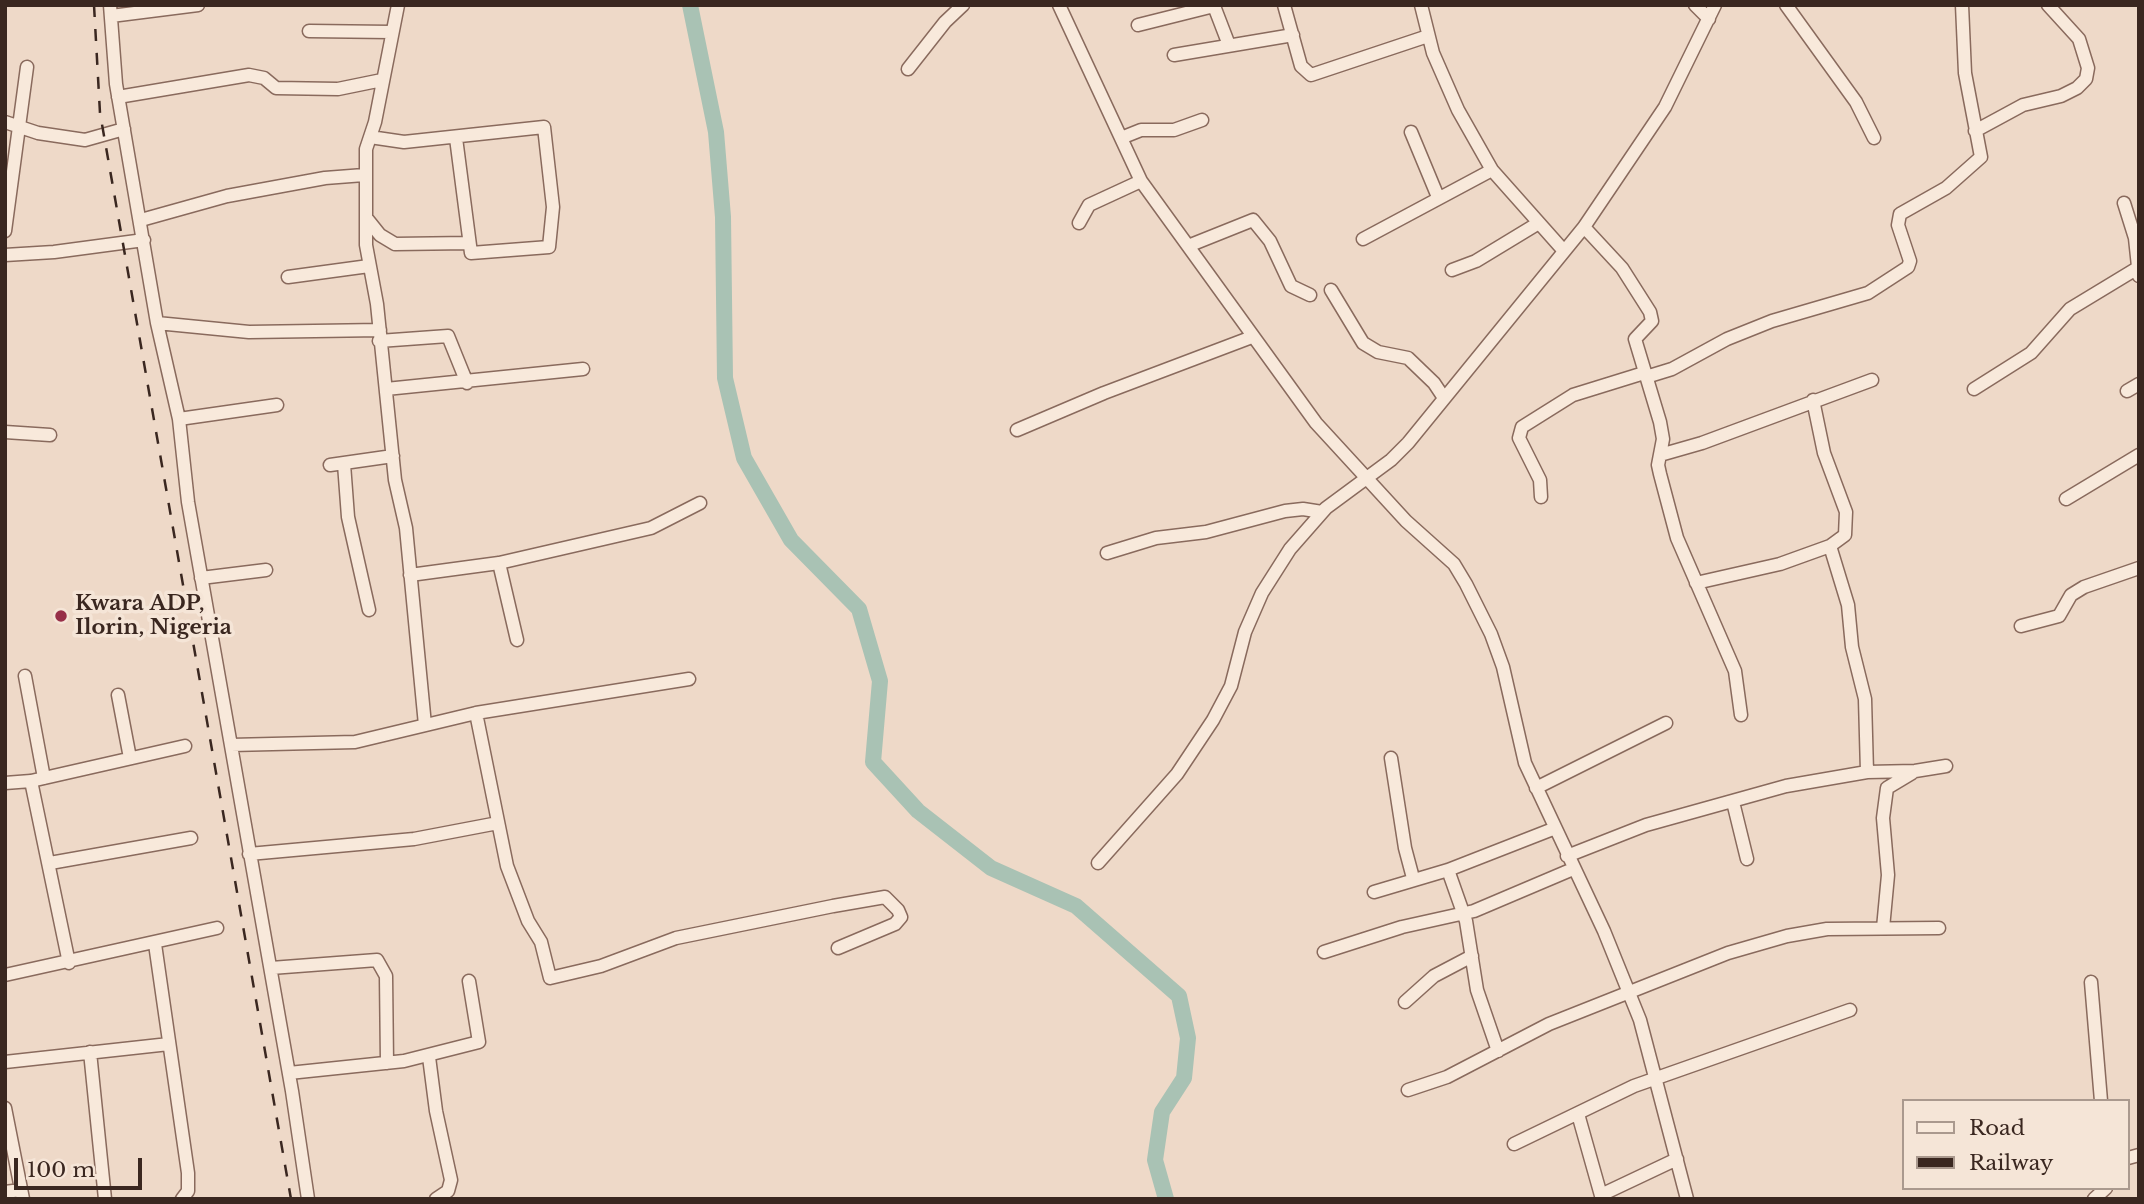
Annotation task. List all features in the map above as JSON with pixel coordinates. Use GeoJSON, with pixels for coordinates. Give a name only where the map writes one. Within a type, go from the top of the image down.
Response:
{"type":"FeatureCollection","features":[{"type":"Feature","properties":{"kind":"street"},"geometry":{"type":"LineString","coordinates":[[198,5],[111,11],[118,97],[157,323],[179,419],[201,578],[271,968],[308,1199]]}},
{"type":"Feature","properties":{"kind":"street"},"geometry":{"type":"LineString","coordinates":[[398,5],[366,149],[364,175],[369,266],[393,456],[406,528],[425,725]]}},
{"type":"Feature","properties":{"kind":"street"},"geometry":{"type":"LineString","coordinates":[[908,69],[945,22],[963,5]]}},
{"type":"Feature","properties":{"kind":"street"},"geometry":{"type":"LineString","coordinates":[[1059,5],[1141,181],[1316,422],[1406,521],[1454,564],[1466,584],[1491,634],[1503,667],[1520,747],[1536,788],[1553,829],[1604,931],[1629,992],[1658,1080],[1688,1199]]}},
{"type":"Feature","properties":{"kind":"street"},"geometry":{"type":"LineString","coordinates":[[1284,5],[1301,66],[1311,75],[1428,36]]}},
{"type":"Feature","properties":{"kind":"street"},"geometry":{"type":"LineString","coordinates":[[1421,5],[1428,36],[1458,110],[1492,170],[1537,224],[1564,251]]}},
{"type":"Feature","properties":{"kind":"street"},"geometry":{"type":"LineString","coordinates":[[1695,5],[1709,19]]}},
{"type":"Feature","properties":{"kind":"street"},"geometry":{"type":"LineString","coordinates":[[1098,863],[1177,774],[1213,720],[1231,686],[1245,632],[1262,593],[1290,549],[1322,512],[1408,443],[1584,227],[1665,107],[1715,5]]}},
{"type":"Feature","properties":{"kind":"street"},"geometry":{"type":"LineString","coordinates":[[1786,5],[1856,102],[1874,138]]}},
{"type":"Feature","properties":{"kind":"street"},"geometry":{"type":"LineString","coordinates":[[1541,497],[1540,480],[1519,438],[1522,427],[1573,395],[1672,369],[1727,339],[1772,321],[1868,293],[1909,267],[1910,261],[1898,225],[1900,214],[1946,188],[1980,159],[1982,152],[1975,131],[1965,73],[1962,5]]}},
{"type":"Feature","properties":{"kind":"street"},"geometry":{"type":"LineString","coordinates":[[1975,131],[2023,106],[2061,96],[2077,88],[2086,79],[2088,68],[2079,39],[2048,5]]}},
{"type":"Feature","properties":{"kind":"street"},"geometry":{"type":"LineString","coordinates":[[1138,25],[1214,6],[1228,46]]}},
{"type":"Feature","properties":{"kind":"street"},"geometry":{"type":"LineString","coordinates":[[309,31],[391,32]]}},
{"type":"Feature","properties":{"kind":"street"},"geometry":{"type":"LineString","coordinates":[[1174,55],[1293,35]]}},
{"type":"Feature","properties":{"kind":"street"},"geometry":{"type":"LineString","coordinates":[[5,231],[20,126],[18,115],[27,67]]}},
{"type":"Feature","properties":{"kind":"street"},"geometry":{"type":"LineString","coordinates":[[118,97],[249,75],[264,78],[276,88],[338,89],[382,79]]}},
{"type":"Feature","properties":{"kind":"street"},"geometry":{"type":"LineString","coordinates":[[1121,138],[1141,130],[1174,130],[1202,120]]}},
{"type":"Feature","properties":{"kind":"street"},"geometry":{"type":"LineString","coordinates":[[5,122],[38,133],[85,140],[124,129]]}},
{"type":"Feature","properties":{"kind":"street"},"geometry":{"type":"LineString","coordinates":[[370,137],[404,142],[544,127],[553,206],[549,247],[471,253],[456,138]]}},
{"type":"Feature","properties":{"kind":"street"},"geometry":{"type":"LineString","coordinates":[[1411,132],[1438,197]]}},
{"type":"Feature","properties":{"kind":"street"},"geometry":{"type":"LineString","coordinates":[[1363,239],[1492,170]]}},
{"type":"Feature","properties":{"kind":"street"},"geometry":{"type":"LineString","coordinates":[[141,220],[227,196],[325,178],[364,175]]}},
{"type":"Feature","properties":{"kind":"street"},"geometry":{"type":"LineString","coordinates":[[1079,223],[1089,205],[1141,181]]}},
{"type":"Feature","properties":{"kind":"street"},"geometry":{"type":"LineString","coordinates":[[1974,389],[2031,353],[2070,309],[2137,273],[2137,237],[2124,203]]}},
{"type":"Feature","properties":{"kind":"street"},"geometry":{"type":"LineString","coordinates":[[368,220],[380,235],[395,244],[469,243]]}},
{"type":"Feature","properties":{"kind":"street"},"geometry":{"type":"LineString","coordinates":[[1188,246],[1253,220],[1270,241],[1291,286],[1310,295]]}},
{"type":"Feature","properties":{"kind":"street"},"geometry":{"type":"LineString","coordinates":[[1452,270],[1476,261],[1537,224]]}},
{"type":"Feature","properties":{"kind":"street"},"geometry":{"type":"LineString","coordinates":[[1584,227],[1622,268],[1650,312],[1652,321],[1635,338],[1660,422],[1663,439],[1660,474],[1677,538],[1735,671],[1741,715]]}},
{"type":"Feature","properties":{"kind":"street"},"geometry":{"type":"LineString","coordinates":[[5,256],[54,253],[144,240]]}},
{"type":"Feature","properties":{"kind":"street"},"geometry":{"type":"LineString","coordinates":[[288,277],[369,266]]}},
{"type":"Feature","properties":{"kind":"street"},"geometry":{"type":"LineString","coordinates":[[1331,290],[1363,343],[1378,352],[1408,359],[1434,383],[1444,398]]}},
{"type":"Feature","properties":{"kind":"street"},"geometry":{"type":"LineString","coordinates":[[157,323],[249,332],[448,336],[467,383]]}},
{"type":"Feature","properties":{"kind":"street"},"geometry":{"type":"LineString","coordinates":[[1017,430],[1104,393],[1252,337]]}},
{"type":"Feature","properties":{"kind":"street"},"geometry":{"type":"LineString","coordinates":[[386,390],[583,369]]}},
{"type":"Feature","properties":{"kind":"street"},"geometry":{"type":"LineString","coordinates":[[1660,455],[1702,443],[1872,380]]}},
{"type":"Feature","properties":{"kind":"street"},"geometry":{"type":"LineString","coordinates":[[1696,583],[1780,564],[1830,546],[1845,535],[1846,512],[1824,453],[1813,400]]}},
{"type":"Feature","properties":{"kind":"street"},"geometry":{"type":"LineString","coordinates":[[179,419],[276,405]]}},
{"type":"Feature","properties":{"kind":"street"},"geometry":{"type":"LineString","coordinates":[[5,432],[50,435]]}},
{"type":"Feature","properties":{"kind":"street"},"geometry":{"type":"LineString","coordinates":[[369,610],[337,464],[393,456]]}},
{"type":"Feature","properties":{"kind":"street"},"geometry":{"type":"LineString","coordinates":[[2066,499],[2139,456]]}},
{"type":"Feature","properties":{"kind":"street"},"geometry":{"type":"LineString","coordinates":[[410,575],[499,563],[651,528],[700,503]]}},
{"type":"Feature","properties":{"kind":"street"},"geometry":{"type":"LineString","coordinates":[[1107,553],[1156,538],[1206,532],[1285,511],[1303,509],[1322,512]]}},
{"type":"Feature","properties":{"kind":"street"},"geometry":{"type":"LineString","coordinates":[[1830,546],[1848,605],[1852,647],[1865,699],[1867,772]]}},
{"type":"Feature","properties":{"kind":"street"},"geometry":{"type":"LineString","coordinates":[[499,563],[517,640]]}},
{"type":"Feature","properties":{"kind":"street"},"geometry":{"type":"LineString","coordinates":[[2021,626],[2059,615],[2071,595],[2084,587],[2139,568]]}},
{"type":"Feature","properties":{"kind":"street"},"geometry":{"type":"LineString","coordinates":[[201,578],[266,570]]}},
{"type":"Feature","properties":{"kind":"street"},"geometry":{"type":"LineString","coordinates":[[25,676],[44,778]]}},
{"type":"Feature","properties":{"kind":"street"},"geometry":{"type":"LineString","coordinates":[[231,745],[355,742],[476,713],[689,679]]}},
{"type":"Feature","properties":{"kind":"street"},"geometry":{"type":"LineString","coordinates":[[118,695],[130,758]]}},
{"type":"Feature","properties":{"kind":"street"},"geometry":{"type":"LineString","coordinates":[[476,713],[507,866],[528,921],[541,942],[550,978],[601,965],[676,938],[833,906],[885,897],[898,910],[901,917],[895,923],[838,948]]}},
{"type":"Feature","properties":{"kind":"street"},"geometry":{"type":"LineString","coordinates":[[1536,788],[1666,723]]}},
{"type":"Feature","properties":{"kind":"street"},"geometry":{"type":"LineString","coordinates":[[5,783],[31,781],[185,746]]}},
{"type":"Feature","properties":{"kind":"street"},"geometry":{"type":"LineString","coordinates":[[1391,758],[1412,878]]}},
{"type":"Feature","properties":{"kind":"street"},"geometry":{"type":"LineString","coordinates":[[1567,856],[1646,825],[1786,786],[1867,772],[1915,771],[1947,766]]}},
{"type":"Feature","properties":{"kind":"street"},"geometry":{"type":"LineString","coordinates":[[1883,928],[1888,876],[1883,818],[1887,788],[1915,771]]}},
{"type":"Feature","properties":{"kind":"street"},"geometry":{"type":"LineString","coordinates":[[31,781],[69,963]]}},
{"type":"Feature","properties":{"kind":"street"},"geometry":{"type":"LineString","coordinates":[[1733,802],[1747,859]]}},
{"type":"Feature","properties":{"kind":"street"},"geometry":{"type":"LineString","coordinates":[[249,854],[414,839],[498,823]]}},
{"type":"Feature","properties":{"kind":"street"},"geometry":{"type":"LineString","coordinates":[[1374,892],[1412,878],[1448,870],[1553,829]]}},
{"type":"Feature","properties":{"kind":"street"},"geometry":{"type":"LineString","coordinates":[[50,863],[191,838]]}},
{"type":"Feature","properties":{"kind":"street"},"geometry":{"type":"LineString","coordinates":[[1324,952],[1402,927],[1464,913],[1573,869]]}},
{"type":"Feature","properties":{"kind":"street"},"geometry":{"type":"LineString","coordinates":[[1448,870],[1464,913],[1477,990],[1498,1051]]}},
{"type":"Feature","properties":{"kind":"street"},"geometry":{"type":"LineString","coordinates":[[5,975],[155,944],[217,928]]}},
{"type":"Feature","properties":{"kind":"street"},"geometry":{"type":"LineString","coordinates":[[1408,1090],[1447,1077],[1549,1024],[1728,953],[1787,936],[1827,929],[1939,928]]}},
{"type":"Feature","properties":{"kind":"street"},"geometry":{"type":"LineString","coordinates":[[155,944],[189,1184],[182,1199]]}},
{"type":"Feature","properties":{"kind":"street"},"geometry":{"type":"LineString","coordinates":[[1405,1002],[1434,976],[1472,956]]}},
{"type":"Feature","properties":{"kind":"street"},"geometry":{"type":"LineString","coordinates":[[271,968],[377,960],[386,976],[387,1063]]}},
{"type":"Feature","properties":{"kind":"street"},"geometry":{"type":"LineString","coordinates":[[289,1073],[429,1057],[479,1042],[468,981]]}},
{"type":"Feature","properties":{"kind":"street"},"geometry":{"type":"LineString","coordinates":[[2091,982],[2101,1099]]}},
{"type":"Feature","properties":{"kind":"street"},"geometry":{"type":"LineString","coordinates":[[1514,1144],[1634,1086],[1658,1080],[1813,1020],[1850,1010]]}},
{"type":"Feature","properties":{"kind":"street"},"geometry":{"type":"LineString","coordinates":[[5,1062],[169,1044]]}},
{"type":"Feature","properties":{"kind":"street"},"geometry":{"type":"LineString","coordinates":[[90,1052],[105,1199]]}},
{"type":"Feature","properties":{"kind":"street"},"geometry":{"type":"LineString","coordinates":[[429,1057],[436,1111],[451,1180],[448,1191],[436,1199]]}},
{"type":"Feature","properties":{"kind":"street"},"geometry":{"type":"LineString","coordinates":[[5,1108],[22,1194],[5,1192]]}},
{"type":"Feature","properties":{"kind":"street"},"geometry":{"type":"LineString","coordinates":[[1578,1114],[1603,1196],[1677,1160]]}},
{"type":"Feature","properties":{"kind":"waterway"},"geometry":{"type":"LineString","coordinates":[[690,5],[716,132],[723,217],[725,378],[744,458],[791,540],[859,609],[880,681],[873,762],[918,811],[991,868],[1076,906],[1179,996],[1188,1038],[1184,1078],[1162,1112],[1155,1160],[1166,1199]]}},
{"type":"Feature","properties":{"kind":"railway"},"geometry":{"type":"LineString","coordinates":[[94,5],[100,113],[291,1199]]}},
{"type":"Feature","properties":{"kind":"place","name":"Kwara ADP, Ilorin, Nigeria"},"geometry":{"type":"Point","coordinates":[61,616]}}]}
